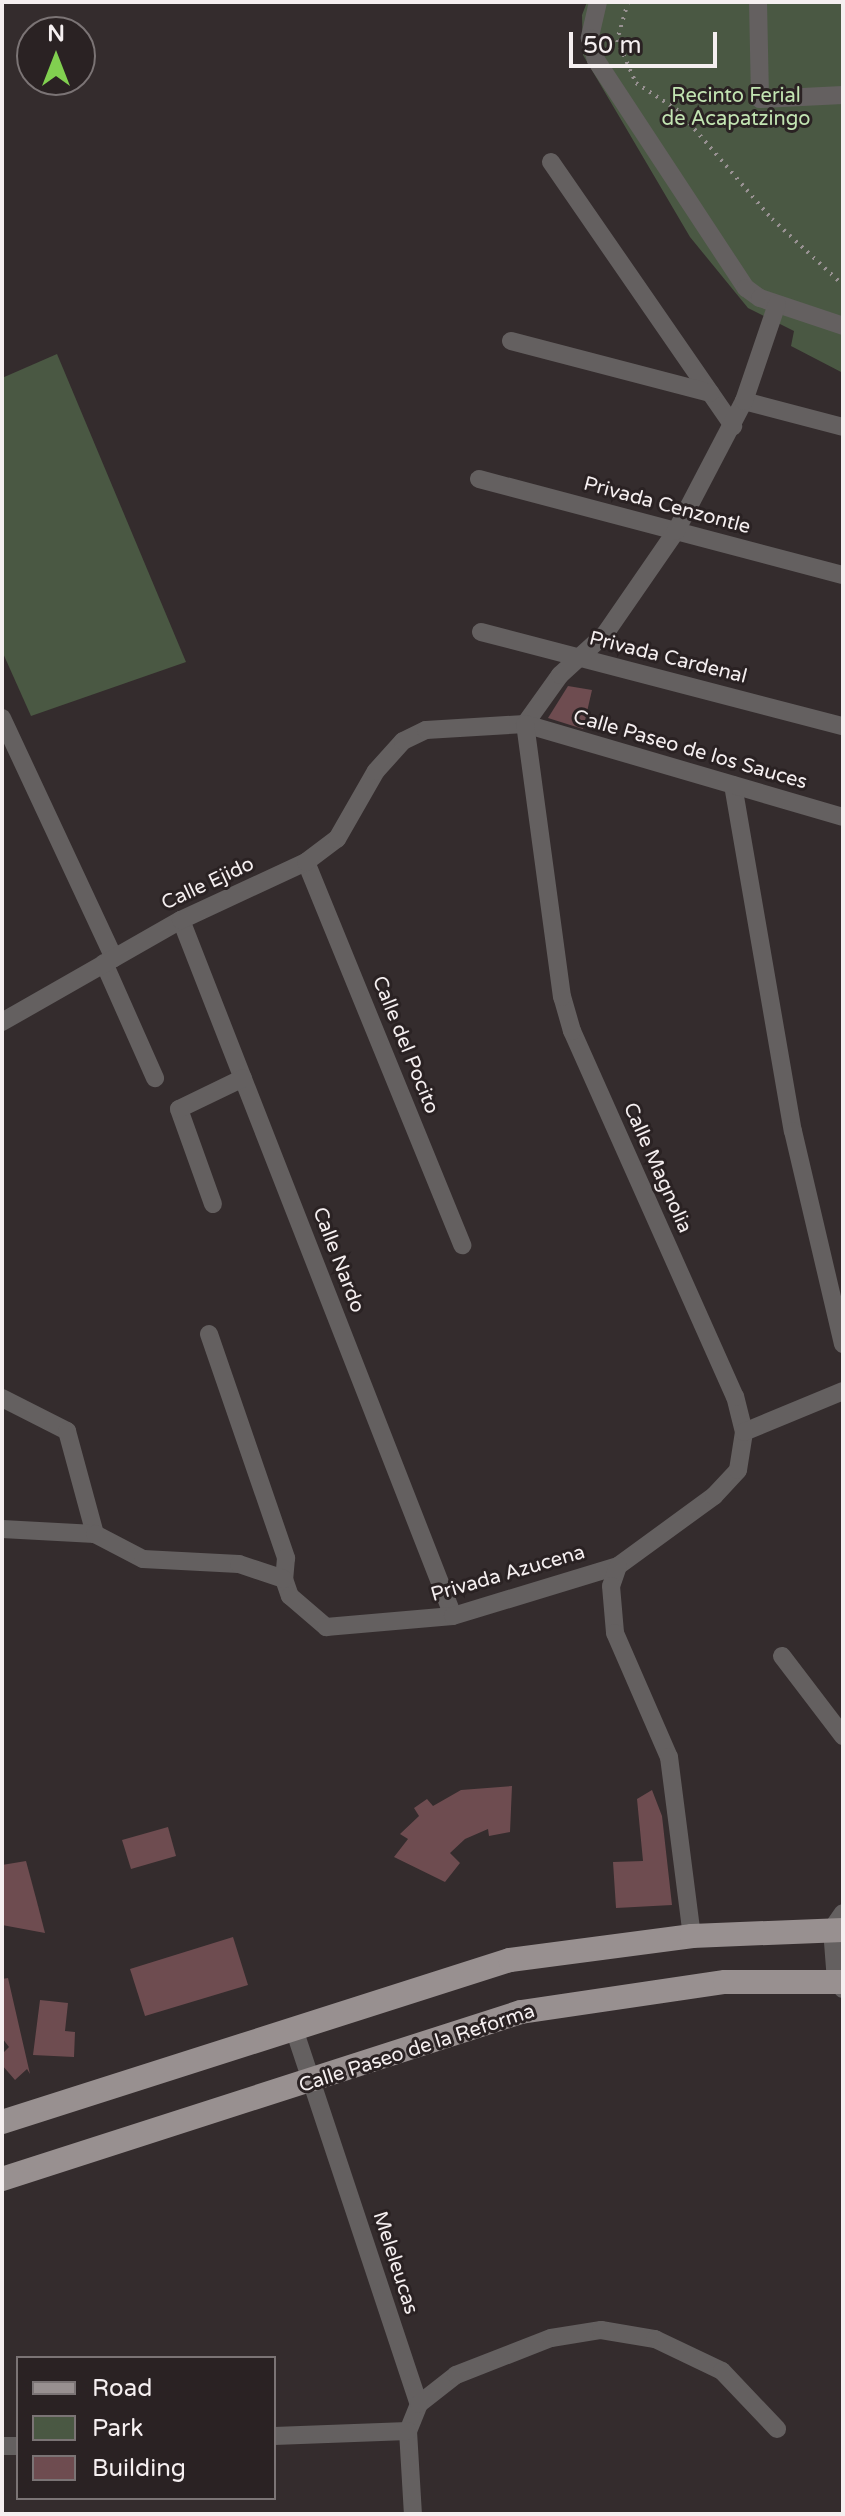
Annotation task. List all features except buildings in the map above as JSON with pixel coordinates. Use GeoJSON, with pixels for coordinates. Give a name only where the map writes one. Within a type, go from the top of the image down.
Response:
{"type":"FeatureCollection","features":[{"type":"Feature","properties":{"kind":"main road"},"geometry":{"type":"LineString","coordinates":[[2,2122],[510,1960],[692,1936],[839,1924]]}},
{"type":"Feature","properties":{"kind":"main road","name":"Calle Paseo de la Reforma"},"geometry":{"type":"LineString","coordinates":[[2,2179],[312,2083],[521,2012],[725,1982],[841,1984]]}},
{"type":"Feature","properties":{"kind":"street"},"geometry":{"type":"LineString","coordinates":[[598,2],[590,38],[596,60],[746,288],[777,304],[843,326]]}},
{"type":"Feature","properties":{"kind":"street"},"geometry":{"type":"LineString","coordinates":[[758,2],[760,99],[843,95]]}},
{"type":"Feature","properties":{"kind":"street"},"geometry":{"type":"LineString","coordinates":[[551,162],[733,426]]}},
{"type":"Feature","properties":{"kind":"street"},"geometry":{"type":"LineString","coordinates":[[525,724],[578,658],[614,623],[676,531],[733,426],[777,304]]}},
{"type":"Feature","properties":{"kind":"street"},"geometry":{"type":"LineString","coordinates":[[511,341],[710,393]]}},
{"type":"Feature","properties":{"kind":"street"},"geometry":{"type":"LineString","coordinates":[[744,401],[843,427]]}},
{"type":"Feature","properties":{"kind":"street","name":"Privada Cenzontle"},"geometry":{"type":"LineString","coordinates":[[479,479],[843,575]]}},
{"type":"Feature","properties":{"kind":"street","name":"Privada Cardenal"},"geometry":{"type":"LineString","coordinates":[[481,632],[843,726]]}},
{"type":"Feature","properties":{"kind":"street"},"geometry":{"type":"LineString","coordinates":[[2,720],[109,960],[155,1078]]}},
{"type":"Feature","properties":{"kind":"street","name":"Calle Paseo de los Sauces"},"geometry":{"type":"LineString","coordinates":[[525,724],[843,817]]}},
{"type":"Feature","properties":{"kind":"street","name":"Calle Ejido"},"geometry":{"type":"LineString","coordinates":[[109,960],[181,920],[306,862],[337,839],[376,771],[403,741],[426,730],[525,724]]}},
{"type":"Feature","properties":{"kind":"street","name":"Calle Magnolia"},"geometry":{"type":"LineString","coordinates":[[525,724],[545,889],[572,1031],[735,1397],[744,1432],[738,1470],[714,1496],[618,1566]]}},
{"type":"Feature","properties":{"kind":"street"},"geometry":{"type":"LineString","coordinates":[[733,785],[793,1131],[843,1344]]}},
{"type":"Feature","properties":{"kind":"street","name":"Calle del Pocito"},"geometry":{"type":"LineString","coordinates":[[306,862],[462,1245]]}},
{"type":"Feature","properties":{"kind":"street","name":"Calle Nardo"},"geometry":{"type":"LineString","coordinates":[[181,920],[453,1616]]}},
{"type":"Feature","properties":{"kind":"street"},"geometry":{"type":"LineString","coordinates":[[2,1022],[109,960]]}},
{"type":"Feature","properties":{"kind":"street"},"geometry":{"type":"LineString","coordinates":[[213,1204],[179,1109],[243,1078]]}},
{"type":"Feature","properties":{"kind":"street"},"geometry":{"type":"LineString","coordinates":[[2,1529],[95,1534],[143,1559],[239,1564],[284,1579],[286,1558],[209,1334]]}},
{"type":"Feature","properties":{"kind":"street"},"geometry":{"type":"LineString","coordinates":[[744,1432],[843,1391]]}},
{"type":"Feature","properties":{"kind":"street"},"geometry":{"type":"LineString","coordinates":[[2,1398],[67,1431],[95,1534]]}},
{"type":"Feature","properties":{"kind":"street"},"geometry":{"type":"LineString","coordinates":[[618,1566],[611,1586],[615,1633],[669,1757],[692,1936]]}},
{"type":"Feature","properties":{"kind":"street","name":"Privada Azucena"},"geometry":{"type":"LineString","coordinates":[[284,1579],[290,1596],[326,1627],[453,1616],[618,1566]]}},
{"type":"Feature","properties":{"kind":"street"},"geometry":{"type":"LineString","coordinates":[[782,1656],[843,1736]]}},
{"type":"Feature","properties":{"kind":"street"},"geometry":{"type":"LineString","coordinates":[[839,1924],[841,1984]]}},
{"type":"Feature","properties":{"kind":"street","name":"Meleleucas"},"geometry":{"type":"LineString","coordinates":[[294,2029],[419,2404]]}},
{"type":"Feature","properties":{"kind":"street"},"geometry":{"type":"LineString","coordinates":[[413,2514],[408,2431],[419,2404],[469,2370],[551,2338],[601,2330],[655,2339],[722,2371],[777,2429]]}},
{"type":"Feature","properties":{"kind":"street"},"geometry":{"type":"LineString","coordinates":[[276,2436],[408,2431]]}},
{"type":"Feature","properties":{"kind":"path"},"geometry":{"type":"LineString","coordinates":[[628,2],[617,40],[636,83],[679,111],[772,219],[843,285]]}},
{"type":"Feature","properties":{"kind":"green space","name":"Recinto Ferial de Acapatzingo"},"geometry":{"type":"Polygon","coordinates":[[[587,2],[843,2],[843,373],[791,346],[794,331],[748,308],[690,237],[583,55],[582,15],[587,2]]]}},
{"type":"Feature","properties":{"kind":"green space"},"geometry":{"type":"Polygon","coordinates":[[[57,354],[186,662],[31,716],[2,651],[2,378],[57,354]]]}}]}
